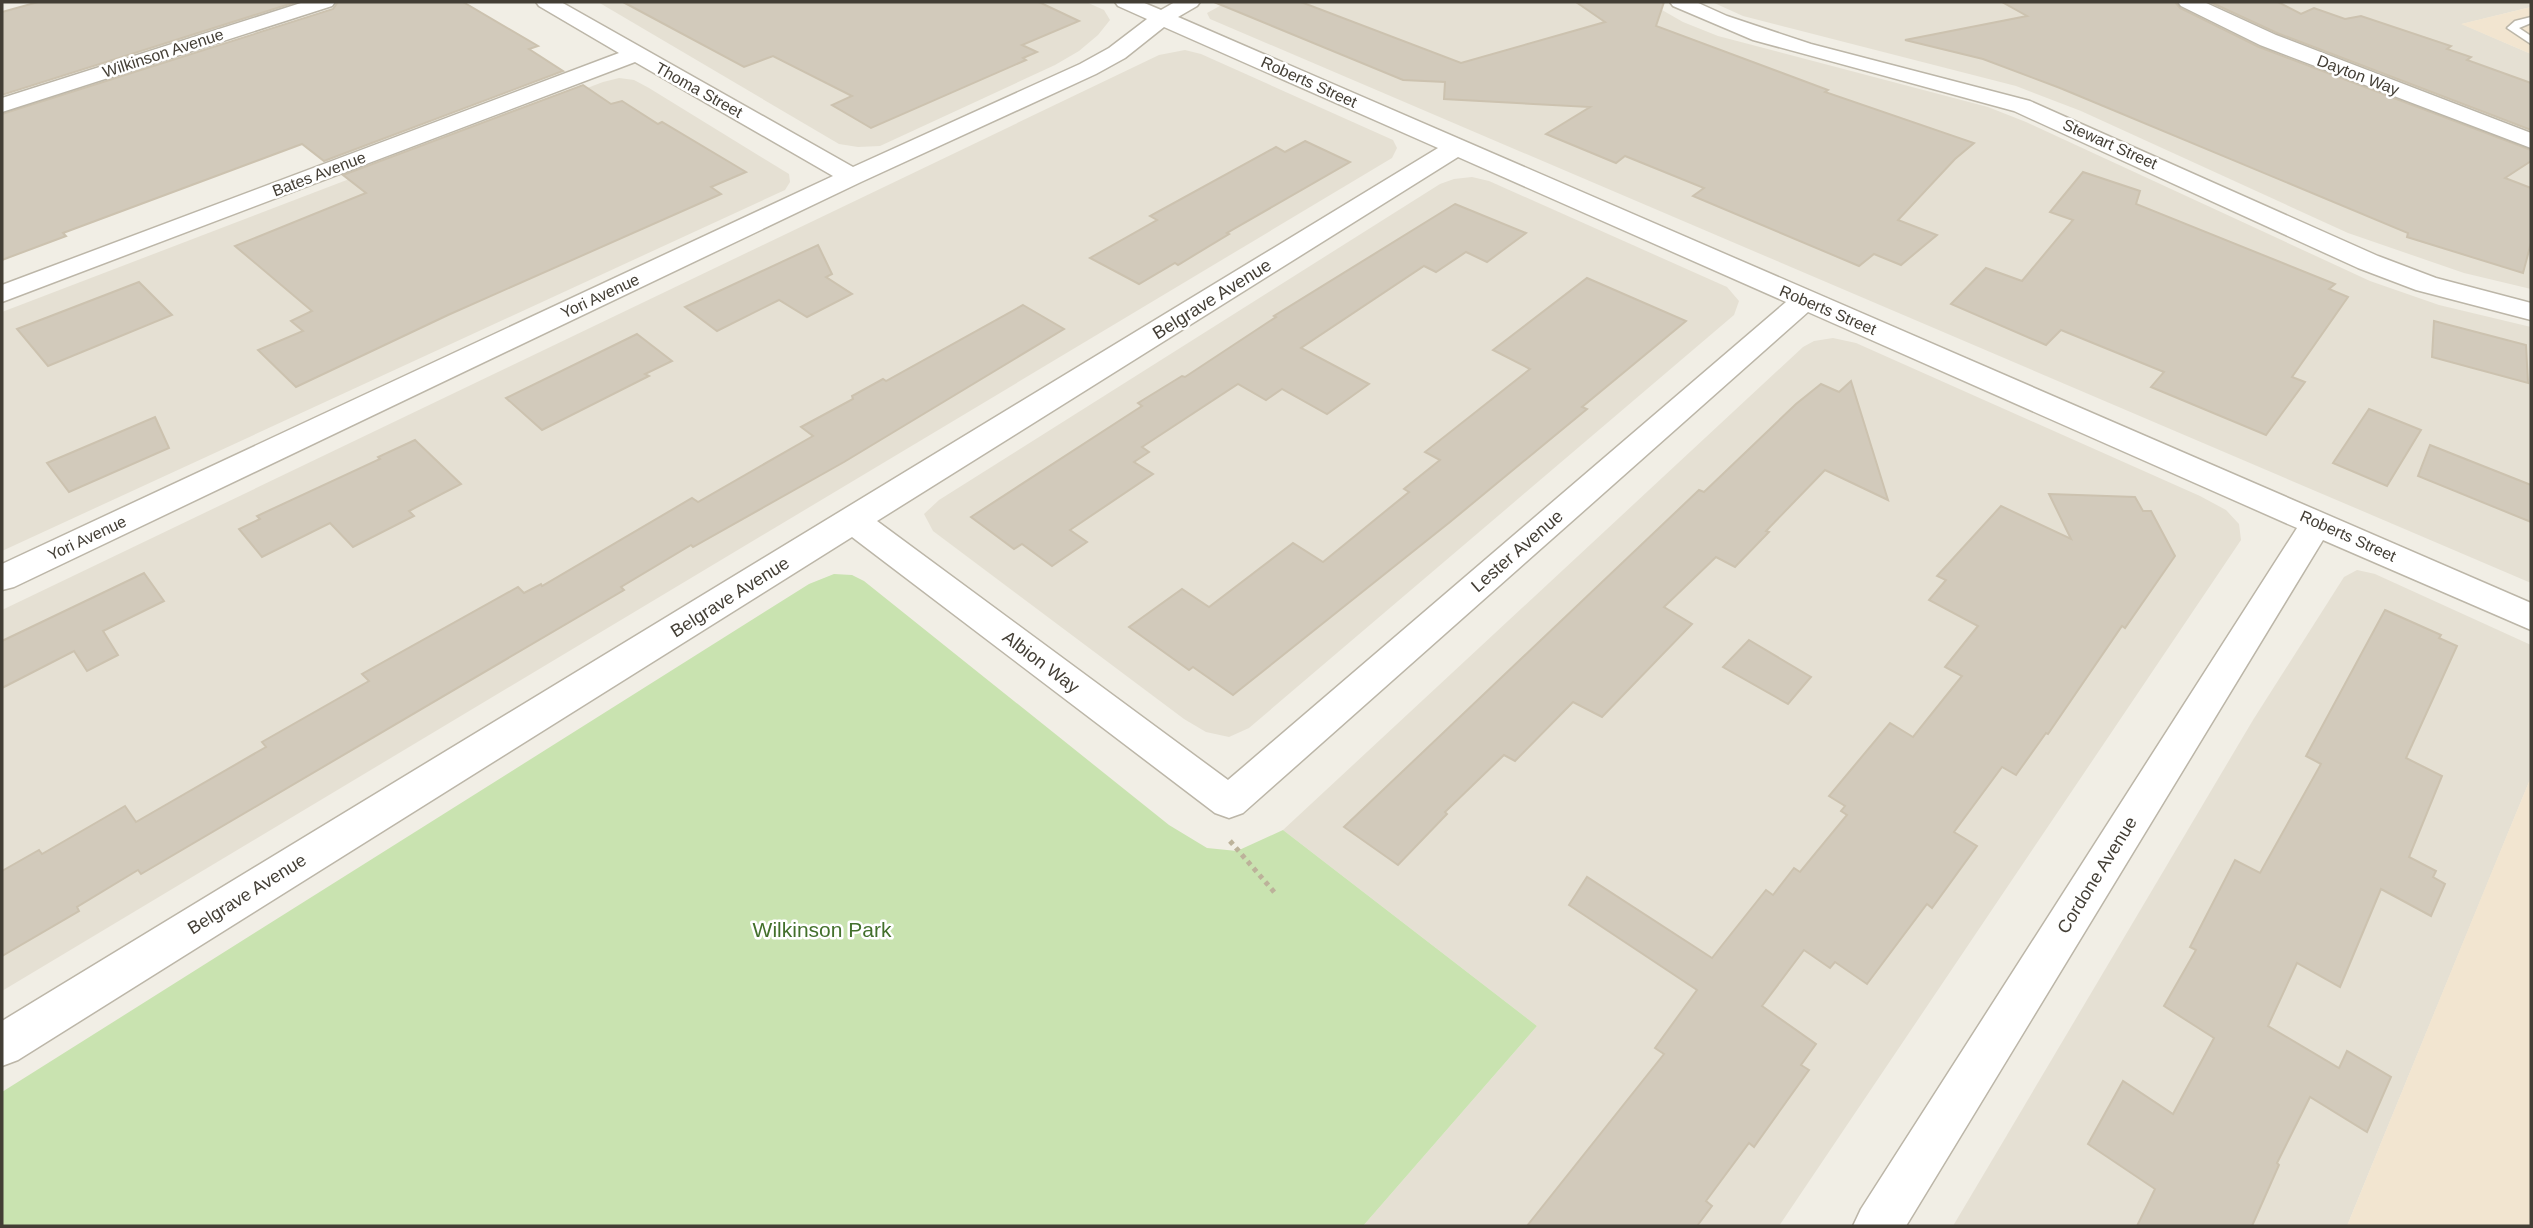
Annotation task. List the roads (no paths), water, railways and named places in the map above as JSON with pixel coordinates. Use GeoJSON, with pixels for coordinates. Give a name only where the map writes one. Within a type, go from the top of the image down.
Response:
{"type":"FeatureCollection","features":[{"type":"Feature","properties":{"kind":"street","name":"Wilkinson Avenue"},"geometry":{"type":"LineString","coordinates":[[2,105],[325,2]]}},
{"type":"Feature","properties":{"kind":"street","name":"Thoma Street"},"geometry":{"type":"LineString","coordinates":[[546,2],[852,177]]}},
{"type":"Feature","properties":{"kind":"street","name":"Roberts Street"},"geometry":{"type":"LineString","coordinates":[[1125,2],[2531,617]]}},
{"type":"Feature","properties":{"kind":"street","name":"Yori Avenue"},"geometry":{"type":"LineString","coordinates":[[2,578],[852,177],[1088,69],[1117,53],[1162,18],[1191,2]]}},
{"type":"Feature","properties":{"kind":"street","name":"Stewart Street"},"geometry":{"type":"LineString","coordinates":[[1680,2],[1738,28],[1775,40],[1978,91],[2022,106],[2368,262],[2426,284],[2531,312]]}},
{"type":"Feature","properties":{"kind":"street","name":"Dayton Way"},"geometry":{"type":"LineString","coordinates":[[2188,2],[2268,40],[2531,141]]}},
{"type":"Feature","properties":{"kind":"street","name":"Bates Avenue"},"geometry":{"type":"LineString","coordinates":[[2,294],[636,54]]}},
{"type":"Feature","properties":{"kind":"street","name":"Belgrave Avenue"},"geometry":{"type":"LineString","coordinates":[[2,1045],[1457,147]]}},
{"type":"Feature","properties":{"kind":"street","name":"Lester Avenue"},"geometry":{"type":"LineString","coordinates":[[1228,802],[1805,300]]}},
{"type":"Feature","properties":{"kind":"street","name":"Albion Way"},"geometry":{"type":"LineString","coordinates":[[854,521],[1228,802]]}},
{"type":"Feature","properties":{"kind":"street","name":"Cordone Avenue"},"geometry":{"type":"LineString","coordinates":[[1878,1226],[2317,523]]}},
{"type":"Feature","properties":{"kind":"lane"},"geometry":{"type":"LineString","coordinates":[[2531,20],[2512,28],[2531,41]]}},
{"type":"Feature","properties":{"kind":"park label","name":"Wilkinson Park"},"geometry":{"type":"Point","coordinates":[822,929]}}]}
